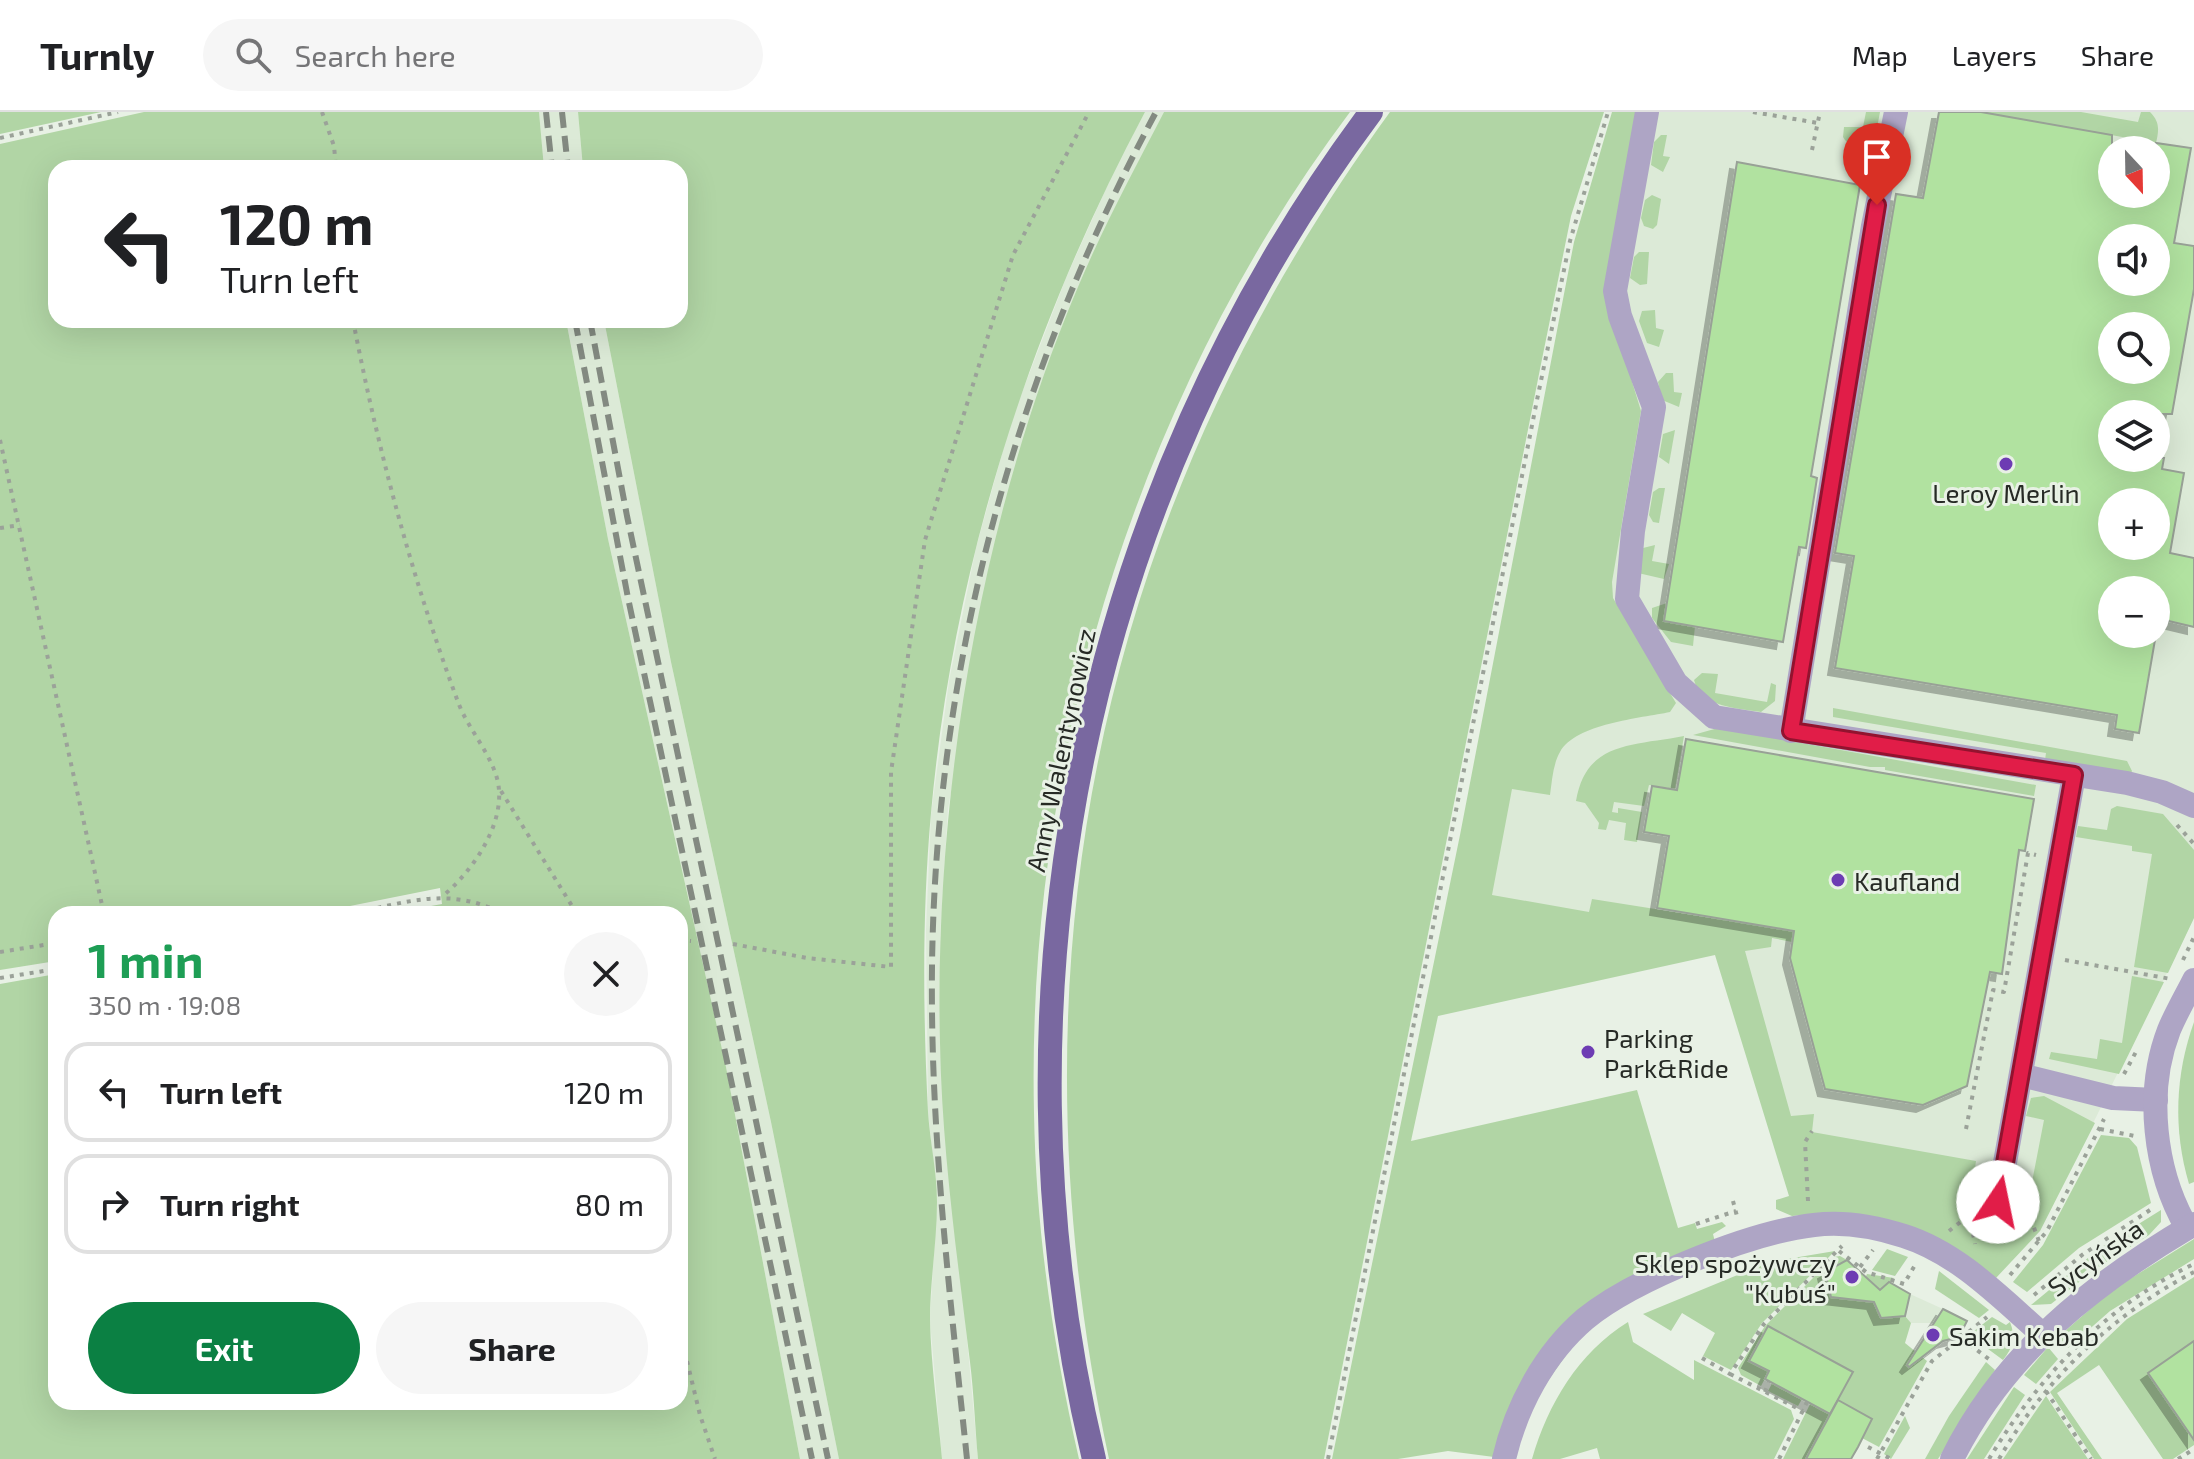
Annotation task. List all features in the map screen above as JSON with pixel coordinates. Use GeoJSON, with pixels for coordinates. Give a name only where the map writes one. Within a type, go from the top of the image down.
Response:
{"type":"FeatureCollection","features":[{"type":"Feature","properties":{"kind":"main road","name":"Anny Walentynowicz"},"geometry":{"type":"LineString","coordinates":[[1094,1459],[1062,1277],[1054,1200],[1049,1084],[1058,913],[1085,742],[1127,582],[1187,424],[1279,248],[1371,112]]}},
{"type":"Feature","properties":{"kind":"street"},"geometry":{"type":"LineString","coordinates":[[1647,112],[1615,291],[1620,316],[1654,407],[1633,531],[1627,599],[1676,683],[1714,717],[2074,775],[2153,790],[2194,806]]}},
{"type":"Feature","properties":{"kind":"street"},"geometry":{"type":"LineString","coordinates":[[1791,731],[1873,226],[1896,112]]}},
{"type":"Feature","properties":{"kind":"street"},"geometry":{"type":"LineString","coordinates":[[1998,1202],[2074,775]]}},
{"type":"Feature","properties":{"kind":"street"},"geometry":{"type":"LineString","coordinates":[[2184,980],[2157,1078],[2156,1100],[2160,1148],[2172,1198],[2191,1226]]}},
{"type":"Feature","properties":{"kind":"street"},"geometry":{"type":"LineString","coordinates":[[2021,1075],[2113,1098],[2156,1100]]}},
{"type":"Feature","properties":{"kind":"street"},"geometry":{"type":"LineString","coordinates":[[1504,1459],[1523,1402],[1550,1359],[1584,1321],[1652,1279],[1769,1234],[1838,1224],[1908,1237],[1955,1262],[2042,1334]]}},
{"type":"Feature","properties":{"kind":"street","name":"Sycyńska"},"geometry":{"type":"LineString","coordinates":[[1952,1459],[1972,1423],[2008,1373],[2042,1334],[2104,1280],[2191,1226]]}},
{"type":"Feature","properties":{"kind":"path"},"geometry":{"type":"LineString","coordinates":[[0,138],[118,112]]}},
{"type":"Feature","properties":{"kind":"path"},"geometry":{"type":"LineString","coordinates":[[322,112],[334,146],[335,160]]}},
{"type":"Feature","properties":{"kind":"path"},"geometry":{"type":"LineString","coordinates":[[733,944],[807,958],[891,967],[891,772],[925,540],[1013,255],[1089,112]]}},
{"type":"Feature","properties":{"kind":"path"},"geometry":{"type":"LineString","coordinates":[[1328,1459],[1570,241],[1608,112]]}},
{"type":"Feature","properties":{"kind":"path"},"geometry":{"type":"LineString","coordinates":[[1753,112],[1818,123]]}},
{"type":"Feature","properties":{"kind":"path"},"geometry":{"type":"LineString","coordinates":[[1812,150],[1820,112]]}},
{"type":"Feature","properties":{"kind":"path"},"geometry":{"type":"LineString","coordinates":[[355,328],[372,420],[396,516],[458,705],[499,788],[572,906]]}},
{"type":"Feature","properties":{"kind":"path"},"geometry":{"type":"LineString","coordinates":[[0,440],[102,906]]}},
{"type":"Feature","properties":{"kind":"path"},"geometry":{"type":"LineString","coordinates":[[0,528],[20,525]]}},
{"type":"Feature","properties":{"kind":"path"},"geometry":{"type":"LineString","coordinates":[[444,895],[466,876],[475,861],[498,808],[499,788]]}},
{"type":"Feature","properties":{"kind":"path"},"geometry":{"type":"LineString","coordinates":[[2176,823],[2194,844]]}},
{"type":"Feature","properties":{"kind":"path"},"geometry":{"type":"LineString","coordinates":[[1966,1129],[1993,990],[2004,992],[2028,853],[2046,856]]}},
{"type":"Feature","properties":{"kind":"path"},"geometry":{"type":"LineString","coordinates":[[388,906],[444,895],[489,906]]}},
{"type":"Feature","properties":{"kind":"path"},"geometry":{"type":"LineString","coordinates":[[0,952],[48,944]]}},
{"type":"Feature","properties":{"kind":"path"},"geometry":{"type":"LineString","coordinates":[[2042,956],[2184,980]]}},
{"type":"Feature","properties":{"kind":"path"},"geometry":{"type":"LineString","coordinates":[[0,978],[48,970]]}},
{"type":"Feature","properties":{"kind":"path"},"geometry":{"type":"LineString","coordinates":[[1807,1206],[1810,1186],[1805,1142],[1812,1131]]}},
{"type":"Feature","properties":{"kind":"path"},"geometry":{"type":"LineString","coordinates":[[1877,1459],[1932,1361],[1996,1311],[2005,1320],[2082,1255],[2172,1198]]}},
{"type":"Feature","properties":{"kind":"path"},"geometry":{"type":"LineString","coordinates":[[1939,1239],[1968,1216],[1975,1203],[1971,1223],[1975,1254]]}},
{"type":"Feature","properties":{"kind":"path"},"geometry":{"type":"LineString","coordinates":[[2027,1209],[2039,1241]]}},
{"type":"Feature","properties":{"kind":"path"},"geometry":{"type":"LineString","coordinates":[[1696,1224],[1736,1211]]}},
{"type":"Feature","properties":{"kind":"path"},"geometry":{"type":"LineString","coordinates":[[1730,1374],[1764,1324],[1845,1247],[1845,1237]]}},
{"type":"Feature","properties":{"kind":"path"},"geometry":{"type":"LineString","coordinates":[[1860,1267],[1879,1242]]}},
{"type":"Feature","properties":{"kind":"path"},"geometry":{"type":"LineString","coordinates":[[1828,1247],[1840,1249],[1860,1267],[1904,1284],[1920,1256]]}},
{"type":"Feature","properties":{"kind":"path"},"geometry":{"type":"LineString","coordinates":[[1989,1459],[2034,1393],[2067,1356],[2113,1314],[2194,1264]]}},
{"type":"Feature","properties":{"kind":"path"},"geometry":{"type":"LineString","coordinates":[[1999,1459],[2040,1397],[2114,1324],[2194,1272]]}},
{"type":"Feature","properties":{"kind":"path"},"geometry":{"type":"LineString","coordinates":[[1961,1338],[2040,1397]]}},
{"type":"Feature","properties":{"kind":"path"},"geometry":{"type":"LineString","coordinates":[[1702,1358],[1803,1411]]}},
{"type":"Feature","properties":{"kind":"path"},"geometry":{"type":"LineString","coordinates":[[688,1365],[715,1459]]}},
{"type":"Feature","properties":{"kind":"path"},"geometry":{"type":"LineString","coordinates":[[1765,1392],[1769,1381]]}},
{"type":"Feature","properties":{"kind":"path"},"geometry":{"type":"LineString","coordinates":[[2046,1391],[2091,1459]]}},
{"type":"Feature","properties":{"kind":"path"},"geometry":{"type":"LineString","coordinates":[[1779,1459],[1807,1402]]}},
{"type":"Feature","properties":{"kind":"path"},"geometry":{"type":"LineString","coordinates":[[1868,1447],[1891,1459]]}},
{"type":"Feature","properties":{"kind":"path"},"geometry":{"type":"LineString","coordinates":[[2178,1459],[2194,1449]]}},
{"type":"Feature","properties":{"kind":"shaded area"},"geometry":{"type":"Polygon","coordinates":[[[539,112],[578,112],[582,160],[543,160],[539,112]]]}},
{"type":"Feature","properties":{"kind":"shaded area"},"geometry":{"type":"Polygon","coordinates":[[[1145,112],[1164,112],[1075,294],[994,548],[948,809],[940,939],[940,1043],[978,1459],[942,1459],[930,1320],[937,1199],[928,1112],[926,929],[931,814],[949,681],[976,548],[1011,421],[1066,278],[1117,164],[1145,112]]]}},
{"type":"Feature","properties":{"kind":"shaded area"},"geometry":{"type":"Polygon","coordinates":[[[1638,112],[2194,112],[2194,918],[2040,1231],[1796,1168],[1728,934],[1431,1000],[1481,754],[1600,608],[1638,112]]]}},
{"type":"Feature","properties":{"kind":"shaded area"},"geometry":{"type":"Polygon","coordinates":[[[568,328],[606,328],[671,662],[771,1122],[839,1459],[800,1459],[726,1067],[608,539],[568,328]]]}},
{"type":"Feature","properties":{"kind":"shaded area"},"geometry":{"type":"Polygon","coordinates":[[[1910,1294],[1943,1309],[1934,1323],[1911,1323],[1905,1316],[1910,1294]]]}},
{"type":"Feature","properties":{"kind":"green space"},"geometry":{"type":"Polygon","coordinates":[[[0,112],[101,112],[0,134],[0,112]]]}},
{"type":"Feature","properties":{"kind":"green space"},"geometry":{"type":"Polygon","coordinates":[[[144,112],[539,112],[543,160],[48,160],[48,328],[568,328],[608,539],[726,1067],[800,1459],[0,1459],[0,984],[48,975],[48,1410],[688,1410],[688,906],[431,906],[442,904],[440,888],[350,906],[48,906],[48,962],[0,970],[0,144],[144,112]]]}},
{"type":"Feature","properties":{"kind":"green space"},"geometry":{"type":"Polygon","coordinates":[[[578,112],[1145,112],[1103,194],[1066,279],[1032,365],[1003,452],[957,631],[942,721],[928,850],[924,962],[928,1112],[937,1202],[930,1320],[942,1459],[839,1459],[771,1122],[671,662],[606,328],[688,328],[688,160],[582,160],[578,112]]]}},
{"type":"Feature","properties":{"kind":"green space"},"geometry":{"type":"Polygon","coordinates":[[[1164,112],[1350,112],[1275,222],[1210,338],[1154,460],[1109,586],[1074,716],[1050,847],[1037,980],[1034,1113],[1038,1200],[1054,1330],[1079,1459],[978,1459],[941,1083],[940,949],[945,854],[955,758],[989,566],[1013,472],[1042,381],[1096,247],[1164,112]]]}},
{"type":"Feature","properties":{"kind":"green space"},"geometry":{"type":"Polygon","coordinates":[[[1390,112],[1604,112],[1571,216],[1324,1459],[1109,1459],[1079,1277],[1067,1099],[1074,925],[1100,754],[1144,587],[1207,425],[1289,266],[1390,112]]]}},
{"type":"Feature","properties":{"kind":"green space"},"geometry":{"type":"Polygon","coordinates":[[[1612,112],[1638,112],[1615,326],[1641,411],[1612,582],[1613,598],[1676,703],[1670,712],[1610,724],[1568,742],[1556,762],[1550,795],[1512,789],[1492,895],[1589,912],[1592,899],[1794,931],[1792,942],[1772,938],[1771,947],[1745,951],[1791,1116],[1814,1114],[1812,1132],[1976,1161],[1970,1203],[2026,1213],[2044,1120],[2026,1116],[2031,1098],[2044,1096],[2095,1123],[2040,1231],[1996,1278],[1836,1212],[1792,1216],[1776,1209],[1776,1200],[1789,1196],[1715,955],[1438,1016],[1411,1141],[1637,1090],[1678,1228],[1695,1223],[1697,1229],[1722,1222],[1726,1226],[1713,1234],[1715,1242],[1614,1287],[1494,1457],[1448,1451],[1398,1459],[1332,1459],[1460,835],[1574,242],[1612,112]]]}},
{"type":"Feature","properties":{"kind":"green space"},"geometry":{"type":"Polygon","coordinates":[[[1866,112],[1880,112],[1874,144],[1853,146],[1843,137],[1844,127],[1863,127],[1866,112]]]}},
{"type":"Feature","properties":{"kind":"green space"},"geometry":{"type":"Polygon","coordinates":[[[1981,112],[2081,112],[2138,122],[2141,112],[2150,112],[2157,123],[2158,136],[2116,136],[1981,112]]]}},
{"type":"Feature","properties":{"kind":"green space"},"geometry":{"type":"Polygon","coordinates":[[[1661,135],[1667,135],[1663,156],[1670,157],[1663,172],[1651,165],[1654,142],[1661,135]]]}},
{"type":"Feature","properties":{"kind":"green space"},"geometry":{"type":"Polygon","coordinates":[[[1652,195],[1661,199],[1657,225],[1653,229],[1644,226],[1641,218],[1645,200],[1652,195]]]}},
{"type":"Feature","properties":{"kind":"green space"},"geometry":{"type":"Polygon","coordinates":[[[1639,252],[1649,252],[1647,284],[1640,285],[1630,278],[1634,257],[1639,252]]]}},
{"type":"Feature","properties":{"kind":"green space"},"geometry":{"type":"Polygon","coordinates":[[[1655,310],[1656,328],[1664,330],[1659,347],[1647,343],[1639,321],[1642,311],[1655,310]]]}},
{"type":"Feature","properties":{"kind":"green space"},"geometry":{"type":"Polygon","coordinates":[[[1666,373],[1673,373],[1674,392],[1682,393],[1679,407],[1662,400],[1658,382],[1666,373]]]}},
{"type":"Feature","properties":{"kind":"green space"},"geometry":{"type":"Polygon","coordinates":[[[1675,430],[1669,464],[1659,457],[1663,434],[1675,430]]]}},
{"type":"Feature","properties":{"kind":"green space"},"geometry":{"type":"Polygon","coordinates":[[[1665,488],[1659,523],[1653,522],[1649,515],[1653,492],[1665,488]]]}},
{"type":"Feature","properties":{"kind":"green space"},"geometry":{"type":"Polygon","coordinates":[[[1655,545],[1652,561],[1669,564],[1664,579],[1638,573],[1643,548],[1655,545]]]}},
{"type":"Feature","properties":{"kind":"green space"},"geometry":{"type":"Polygon","coordinates":[[[1667,603],[1695,626],[1693,646],[1671,642],[1652,618],[1652,608],[1667,603]]]}},
{"type":"Feature","properties":{"kind":"green space"},"geometry":{"type":"Polygon","coordinates":[[[1702,673],[1718,674],[1715,693],[1767,702],[1771,683],[1776,685],[1775,701],[1761,712],[1722,705],[1704,696],[1698,689],[1694,680],[1702,673]]]}},
{"type":"Feature","properties":{"kind":"green space"},"geometry":{"type":"Polygon","coordinates":[[[1833,708],[2127,761],[2132,771],[2130,775],[2045,760],[2046,753],[1833,717],[1833,708]]]}},
{"type":"Feature","properties":{"kind":"green space"},"geometry":{"type":"Polygon","coordinates":[[[1718,728],[2036,785],[2034,796],[1693,735],[1718,728]]]}},
{"type":"Feature","properties":{"kind":"green space"},"geometry":{"type":"Polygon","coordinates":[[[1684,736],[1675,789],[1649,785],[1644,806],[1614,802],[1612,812],[1618,813],[1618,808],[1642,812],[1637,842],[1624,840],[1626,823],[1609,820],[1606,830],[1598,829],[1599,823],[1585,803],[1576,801],[1581,781],[1590,767],[1601,757],[1630,745],[1684,736]]]}},
{"type":"Feature","properties":{"kind":"green space"},"geometry":{"type":"Polygon","coordinates":[[[2117,806],[2163,814],[2194,850],[2194,918],[2168,973],[2134,967],[2152,854],[2132,851],[2132,846],[2076,837],[2078,826],[2107,830],[2111,809],[2117,806]]]}},
{"type":"Feature","properties":{"kind":"green space"},"geometry":{"type":"Polygon","coordinates":[[[2132,976],[2164,982],[2119,1074],[2049,1059],[2051,1052],[2097,1059],[2100,1039],[2122,1043],[2132,976]]]}},
{"type":"Feature","properties":{"kind":"green space"},"geometry":{"type":"Polygon","coordinates":[[[2194,1022],[2194,1182],[2189,1184],[2180,1143],[2178,1103],[2183,1062],[2194,1022]]]}},
{"type":"Feature","properties":{"kind":"green space"},"geometry":{"type":"Polygon","coordinates":[[[2101,1135],[2129,1138],[2137,1147],[2151,1203],[2079,1248],[2027,1292],[2013,1282],[2043,1245],[2101,1135]]]}},
{"type":"Feature","properties":{"kind":"green space"},"geometry":{"type":"Polygon","coordinates":[[[2161,1210],[2161,1222],[2149,1235],[2097,1268],[2051,1304],[2031,1305],[2100,1248],[2161,1210]]]}},
{"type":"Feature","properties":{"kind":"green space"},"geometry":{"type":"Polygon","coordinates":[[[2194,1239],[2194,1259],[2110,1311],[2068,1348],[2057,1338],[2112,1290],[2194,1239]]]}},
{"type":"Feature","properties":{"kind":"green space"},"geometry":{"type":"Polygon","coordinates":[[[1887,1249],[1908,1257],[1895,1276],[1872,1270],[1887,1249]]]}},
{"type":"Feature","properties":{"kind":"green space"},"geometry":{"type":"Polygon","coordinates":[[[1835,1251],[1762,1323],[1731,1370],[1703,1356],[1715,1333],[1682,1313],[1671,1331],[1643,1314],[1769,1262],[1835,1251]]]}},
{"type":"Feature","properties":{"kind":"green space"},"geometry":{"type":"Polygon","coordinates":[[[1834,1257],[1847,1260],[1825,1272],[1831,1297],[1855,1300],[1867,1274],[1894,1278],[1872,1298],[1881,1318],[1905,1316],[1911,1323],[1905,1343],[1927,1361],[1879,1447],[1862,1438],[1872,1419],[1838,1400],[1852,1372],[1768,1326],[1749,1361],[1769,1371],[1761,1386],[1741,1375],[1738,1368],[1765,1326],[1834,1257]]]}},
{"type":"Feature","properties":{"kind":"green space"},"geometry":{"type":"Polygon","coordinates":[[[1939,1271],[1989,1310],[1979,1318],[1935,1289],[1939,1271]]]}},
{"type":"Feature","properties":{"kind":"green space"},"geometry":{"type":"Polygon","coordinates":[[[2194,1277],[2194,1341],[2148,1373],[2184,1425],[2194,1419],[2194,1445],[2173,1459],[2163,1459],[2099,1365],[2057,1393],[2102,1459],[2094,1459],[2050,1392],[2127,1319],[2194,1277]]]}},
{"type":"Feature","properties":{"kind":"green space"},"geometry":{"type":"Polygon","coordinates":[[[1992,1317],[2006,1325],[2010,1322],[2012,1327],[2012,1342],[2003,1360],[1969,1335],[1992,1317]]]}},
{"type":"Feature","properties":{"kind":"green space"},"geometry":{"type":"Polygon","coordinates":[[[1628,1322],[1633,1342],[1694,1380],[1694,1360],[1791,1410],[1794,1419],[1774,1459],[1600,1459],[1597,1448],[1560,1459],[1532,1459],[1547,1419],[1567,1382],[1594,1349],[1628,1322]]]}},
{"type":"Feature","properties":{"kind":"green space"},"geometry":{"type":"Polygon","coordinates":[[[2048,1347],[2058,1359],[2036,1384],[2024,1375],[2048,1347]]]}},
{"type":"Feature","properties":{"kind":"green space"},"geometry":{"type":"Polygon","coordinates":[[[1986,1362],[1995,1370],[1938,1459],[1925,1459],[1949,1416],[1986,1362]]]}},
{"type":"Feature","properties":{"kind":"green space"},"geometry":{"type":"Polygon","coordinates":[[[1776,1376],[1806,1392],[1798,1406],[1768,1391],[1776,1376]]]}},
{"type":"Feature","properties":{"kind":"green space"},"geometry":{"type":"Polygon","coordinates":[[[2014,1387],[2025,1395],[1984,1459],[1967,1459],[2014,1387]]]}},
{"type":"Feature","properties":{"kind":"green space"},"geometry":{"type":"Polygon","coordinates":[[[1814,1396],[1835,1407],[1806,1459],[1783,1459],[1814,1396]]]}},
{"type":"Feature","properties":{"kind":"green space"},"geometry":{"type":"Polygon","coordinates":[[[2046,1396],[2088,1459],[2003,1459],[2046,1396]]]}},
{"type":"Feature","properties":{"kind":"green space"},"geometry":{"type":"Polygon","coordinates":[[[1905,1416],[1910,1428],[1891,1459],[1884,1454],[1905,1416]]]}},
{"type":"Feature","properties":{"kind":"building","name":"Leroy Merlin"},"geometry":{"type":"Polygon","coordinates":[[[1939,112],[1981,112],[2112,135],[2098,136],[2098,208],[2170,208],[2170,145],[2191,148],[2174,243],[2194,246],[2194,289],[2172,414],[2170,400],[2098,400],[2098,472],[2184,473],[2170,553],[2194,558],[2194,627],[2170,621],[2170,576],[2098,576],[2098,648],[2154,648],[2139,733],[2115,729],[2117,715],[1835,668],[1854,556],[1835,553],[1896,194],[1923,198],[1939,112]]]}},
{"type":"Feature","properties":{"kind":"building"},"geometry":{"type":"Polygon","coordinates":[[[1737,162],[1860,185],[1811,476],[1817,478],[1806,548],[1799,547],[1783,642],[1664,621],[1737,162]]]}},
{"type":"Feature","properties":{"kind":"building","name":"Kaufland"},"geometry":{"type":"Polygon","coordinates":[[[1686,739],[2034,799],[2025,851],[2019,850],[2002,974],[1990,972],[1967,1086],[1923,1105],[1825,1089],[1790,958],[1794,931],[1657,908],[1669,836],[1644,832],[1652,786],[1677,790],[1686,739]]]}},
{"type":"Feature","properties":{"kind":"building"},"geometry":{"type":"Polygon","coordinates":[[[1847,1260],[1880,1290],[1889,1282],[1910,1294],[1905,1316],[1881,1318],[1874,1302],[1831,1297],[1825,1272],[1847,1260]]]}},
{"type":"Feature","properties":{"kind":"building"},"geometry":{"type":"Polygon","coordinates":[[[1943,1309],[1967,1321],[1959,1337],[1943,1341],[1909,1367],[1907,1365],[1943,1309]]]}},
{"type":"Feature","properties":{"kind":"building"},"geometry":{"type":"Polygon","coordinates":[[[1768,1326],[1853,1372],[1830,1414],[1765,1379],[1769,1371],[1749,1361],[1768,1326]]]}},
{"type":"Feature","properties":{"kind":"building"},"geometry":{"type":"Polygon","coordinates":[[[2194,1341],[2194,1440],[2148,1373],[2194,1341]]]}},
{"type":"Feature","properties":{"kind":"building"},"geometry":{"type":"Polygon","coordinates":[[[1838,1400],[1872,1419],[1858,1447],[1851,1459],[1806,1459],[1838,1400]]]}},
{"type":"Feature","properties":{"kind":"railway"},"geometry":{"type":"LineString","coordinates":[[546,112],[551,160]]}},
{"type":"Feature","properties":{"kind":"railway"},"geometry":{"type":"LineString","coordinates":[[562,112],[567,160]]}},
{"type":"Feature","properties":{"kind":"railway"},"geometry":{"type":"LineString","coordinates":[[967,1459],[942,1213],[932,1028],[937,854],[949,743],[967,633],[992,526],[1024,419],[1062,315],[1106,213],[1156,112]]}},
{"type":"Feature","properties":{"kind":"railway"},"geometry":{"type":"LineString","coordinates":[[577,328],[628,598],[812,1459]]}},
{"type":"Feature","properties":{"kind":"railway"},"geometry":{"type":"LineString","coordinates":[[592,328],[627,516],[828,1459]]}},
{"type":"Feature","properties":{"kind":"place","name":"Leroy Merlin"},"geometry":{"type":"Point","coordinates":[2006,464]}},
{"type":"Feature","properties":{"kind":"place","name":"Kaufland"},"geometry":{"type":"Point","coordinates":[1838,880]}},
{"type":"Feature","properties":{"kind":"place","name":"Parking Park&Ride"},"geometry":{"type":"Point","coordinates":[1588,1052]}},
{"type":"Feature","properties":{"kind":"place","name":"Sklep spożywczy \"Kubuś\""},"geometry":{"type":"Point","coordinates":[1852,1277]}},
{"type":"Feature","properties":{"kind":"place","name":"Sakim Kebab"},"geometry":{"type":"Point","coordinates":[1933,1335]}},
{"type":"Feature","properties":{"kind":"route"},"geometry":{"type":"LineString","coordinates":[[1877,205],[1791,731],[2074,775],[1998,1202]]}}]}
